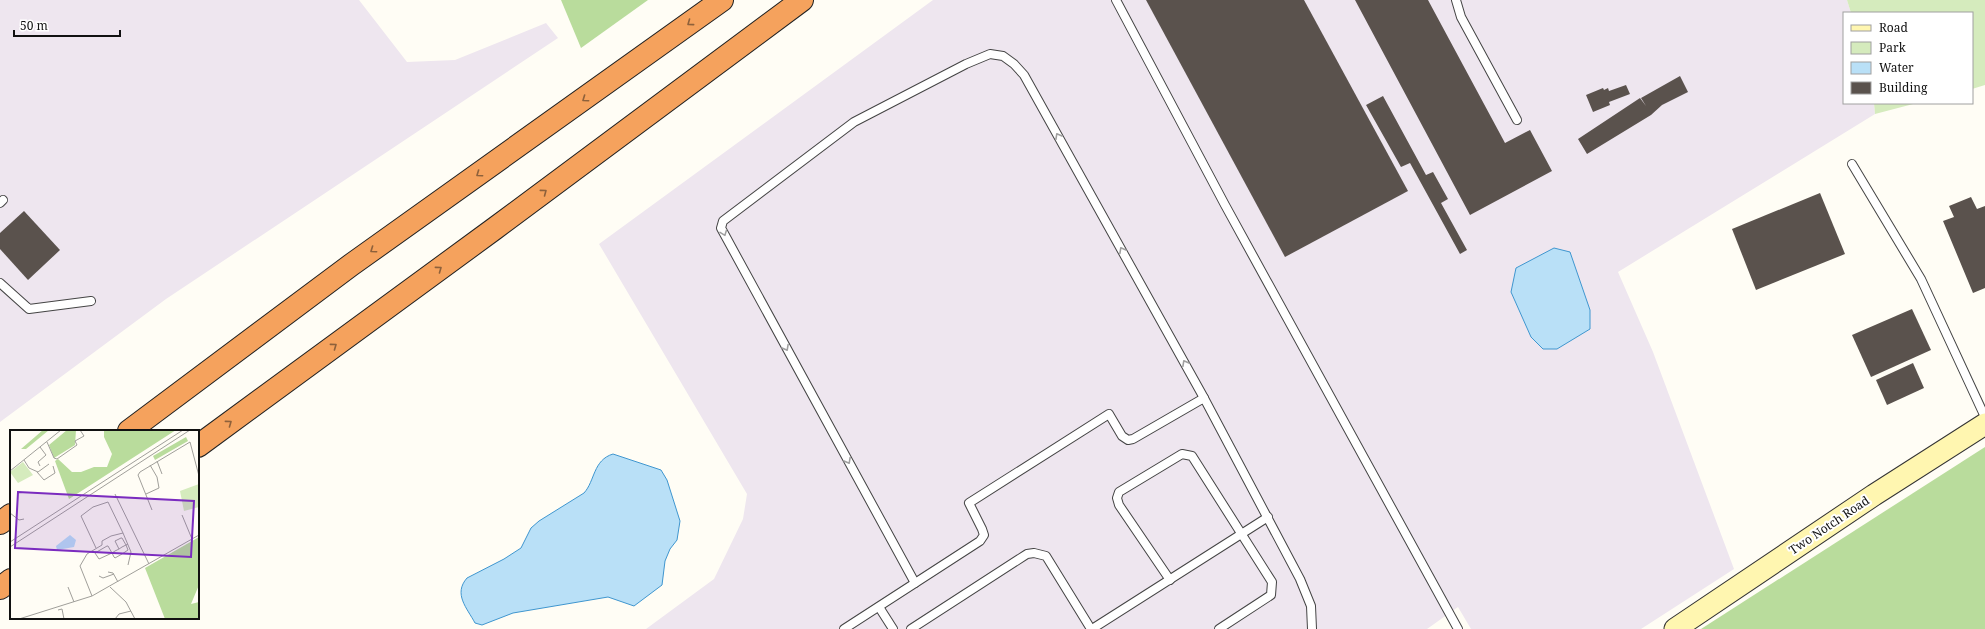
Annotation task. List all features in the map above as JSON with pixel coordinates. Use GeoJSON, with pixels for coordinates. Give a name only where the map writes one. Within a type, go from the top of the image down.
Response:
{"type":"FeatureCollection","features":[{"type":"Feature","properties":{"kind":"highway"},"geometry":{"type":"LineString","coordinates":[[130,430],[351,265],[722,0]]}},
{"type":"Feature","properties":{"kind":"highway"},"geometry":{"type":"LineString","coordinates":[[199,445],[494,229],[802,0]]}},
{"type":"Feature","properties":{"kind":"highway"},"geometry":{"type":"LineString","coordinates":[[0,523],[10,516]]}},
{"type":"Feature","properties":{"kind":"highway"},"geometry":{"type":"LineString","coordinates":[[0,588],[10,581]]}},
{"type":"Feature","properties":{"kind":"street","name":"Two Notch Road"},"geometry":{"type":"LineString","coordinates":[[1675,629],[1874,495],[1985,424]]}},
{"type":"Feature","properties":{"kind":"lane"},"geometry":{"type":"LineString","coordinates":[[1116,0],[1229,212],[1458,629]]}},
{"type":"Feature","properties":{"kind":"lane"},"geometry":{"type":"LineString","coordinates":[[1456,0],[1461,17],[1517,120]]}},
{"type":"Feature","properties":{"kind":"lane"},"geometry":{"type":"LineString","coordinates":[[915,583],[721,228],[723,221],[854,122],[966,64],[990,54],[1003,56],[1014,64],[1024,75],[1204,398],[1268,517],[1300,579],[1311,606],[1312,629]]}},
{"type":"Feature","properties":{"kind":"lane"},"geometry":{"type":"LineString","coordinates":[[1852,164],[1921,279],[1985,417]]}},
{"type":"Feature","properties":{"kind":"lane"},"geometry":{"type":"LineString","coordinates":[[0,283],[29,309],[91,301]]}},
{"type":"Feature","properties":{"kind":"lane"},"geometry":{"type":"LineString","coordinates":[[844,629],[980,541],[984,535],[969,503],[1073,435],[1109,414],[1122,436],[1128,440],[1133,439],[1204,398]]}},
{"type":"Feature","properties":{"kind":"lane"},"geometry":{"type":"LineString","coordinates":[[1170,580],[1119,505],[1117,498],[1119,492],[1182,454],[1186,454],[1192,456],[1272,582],[1273,589],[1271,595],[1219,629]]}},
{"type":"Feature","properties":{"kind":"lane"},"geometry":{"type":"LineString","coordinates":[[911,629],[1027,554],[1034,553],[1046,556],[1092,629],[1268,517]]}},
{"type":"Feature","properties":{"kind":"lane"},"geometry":{"type":"LineString","coordinates":[[879,607],[893,629]]}},
{"type":"Feature","properties":{"kind":"shaded area"},"geometry":{"type":"Polygon","coordinates":[[[0,0],[359,0],[407,62],[455,60],[546,23],[558,38],[166,299],[0,422],[0,0]]]}},
{"type":"Feature","properties":{"kind":"shaded area"},"geometry":{"type":"Polygon","coordinates":[[[933,0],[1847,0],[1851,12],[1843,12],[1843,104],[1874,104],[1875,114],[1618,272],[1653,352],[1734,569],[1641,629],[1471,629],[1458,607],[1427,629],[646,629],[714,579],[743,519],[747,494],[599,244],[933,0]]]}},
{"type":"Feature","properties":{"kind":"green space"},"geometry":{"type":"Polygon","coordinates":[[[561,0],[648,0],[581,48],[561,0]]]}},
{"type":"Feature","properties":{"kind":"green space"},"geometry":{"type":"Polygon","coordinates":[[[1847,0],[1985,0],[1985,85],[1973,89],[1973,12],[1851,12],[1847,0]]]}},
{"type":"Feature","properties":{"kind":"green space"},"geometry":{"type":"Polygon","coordinates":[[[1874,104],[1913,104],[1875,114],[1874,104]]]}},
{"type":"Feature","properties":{"kind":"green space"},"geometry":{"type":"Polygon","coordinates":[[[1985,447],[1985,629],[1701,629],[1985,447]]]}},
{"type":"Feature","properties":{"kind":"water"},"geometry":{"type":"Polygon","coordinates":[[[1554,248],[1570,252],[1590,310],[1590,329],[1557,349],[1543,349],[1531,337],[1511,292],[1516,268],[1554,248]]]}},
{"type":"Feature","properties":{"kind":"water"},"geometry":{"type":"Polygon","coordinates":[[[613,454],[661,470],[667,480],[680,521],[677,540],[670,549],[665,561],[662,585],[634,606],[608,597],[513,613],[482,625],[475,623],[465,606],[461,595],[463,584],[467,578],[504,559],[521,548],[531,528],[539,521],[584,493],[588,488],[598,466],[606,457],[613,454]]]}},
{"type":"Feature","properties":{"kind":"building"},"geometry":{"type":"Polygon","coordinates":[[[1146,0],[1304,0],[1408,191],[1285,257],[1146,0]]]}},
{"type":"Feature","properties":{"kind":"building"},"geometry":{"type":"Polygon","coordinates":[[[1355,0],[1428,0],[1505,143],[1530,130],[1552,171],[1470,215],[1355,0]]]}},
{"type":"Feature","properties":{"kind":"building"},"geometry":{"type":"Polygon","coordinates":[[[1680,76],[1688,92],[1662,105],[1651,115],[1587,154],[1578,139],[1640,98],[1646,106],[1641,98],[1680,76]]]}},
{"type":"Feature","properties":{"kind":"building"},"geometry":{"type":"Polygon","coordinates":[[[1626,85],[1630,94],[1609,102],[1610,105],[1593,112],[1586,95],[1603,88],[1604,90],[1608,88],[1609,91],[1626,85]]]}},
{"type":"Feature","properties":{"kind":"building"},"geometry":{"type":"Polygon","coordinates":[[[1383,96],[1426,175],[1433,172],[1448,199],[1441,203],[1467,250],[1460,254],[1410,163],[1401,167],[1366,105],[1383,96]]]}},
{"type":"Feature","properties":{"kind":"building"},"geometry":{"type":"Polygon","coordinates":[[[1820,193],[1845,254],[1756,290],[1732,229],[1820,193]]]}},
{"type":"Feature","properties":{"kind":"building"},"geometry":{"type":"Polygon","coordinates":[[[1971,197],[1977,209],[1985,206],[1985,288],[1973,293],[1943,221],[1954,217],[1949,206],[1971,197]]]}},
{"type":"Feature","properties":{"kind":"building"},"geometry":{"type":"Polygon","coordinates":[[[24,211],[60,250],[28,280],[0,249],[0,233],[24,211]]]}},
{"type":"Feature","properties":{"kind":"building"},"geometry":{"type":"Polygon","coordinates":[[[1912,309],[1931,350],[1871,377],[1852,335],[1912,309]]]}},
{"type":"Feature","properties":{"kind":"building"},"geometry":{"type":"Polygon","coordinates":[[[1913,363],[1924,388],[1887,405],[1876,380],[1913,363]]]}}]}
